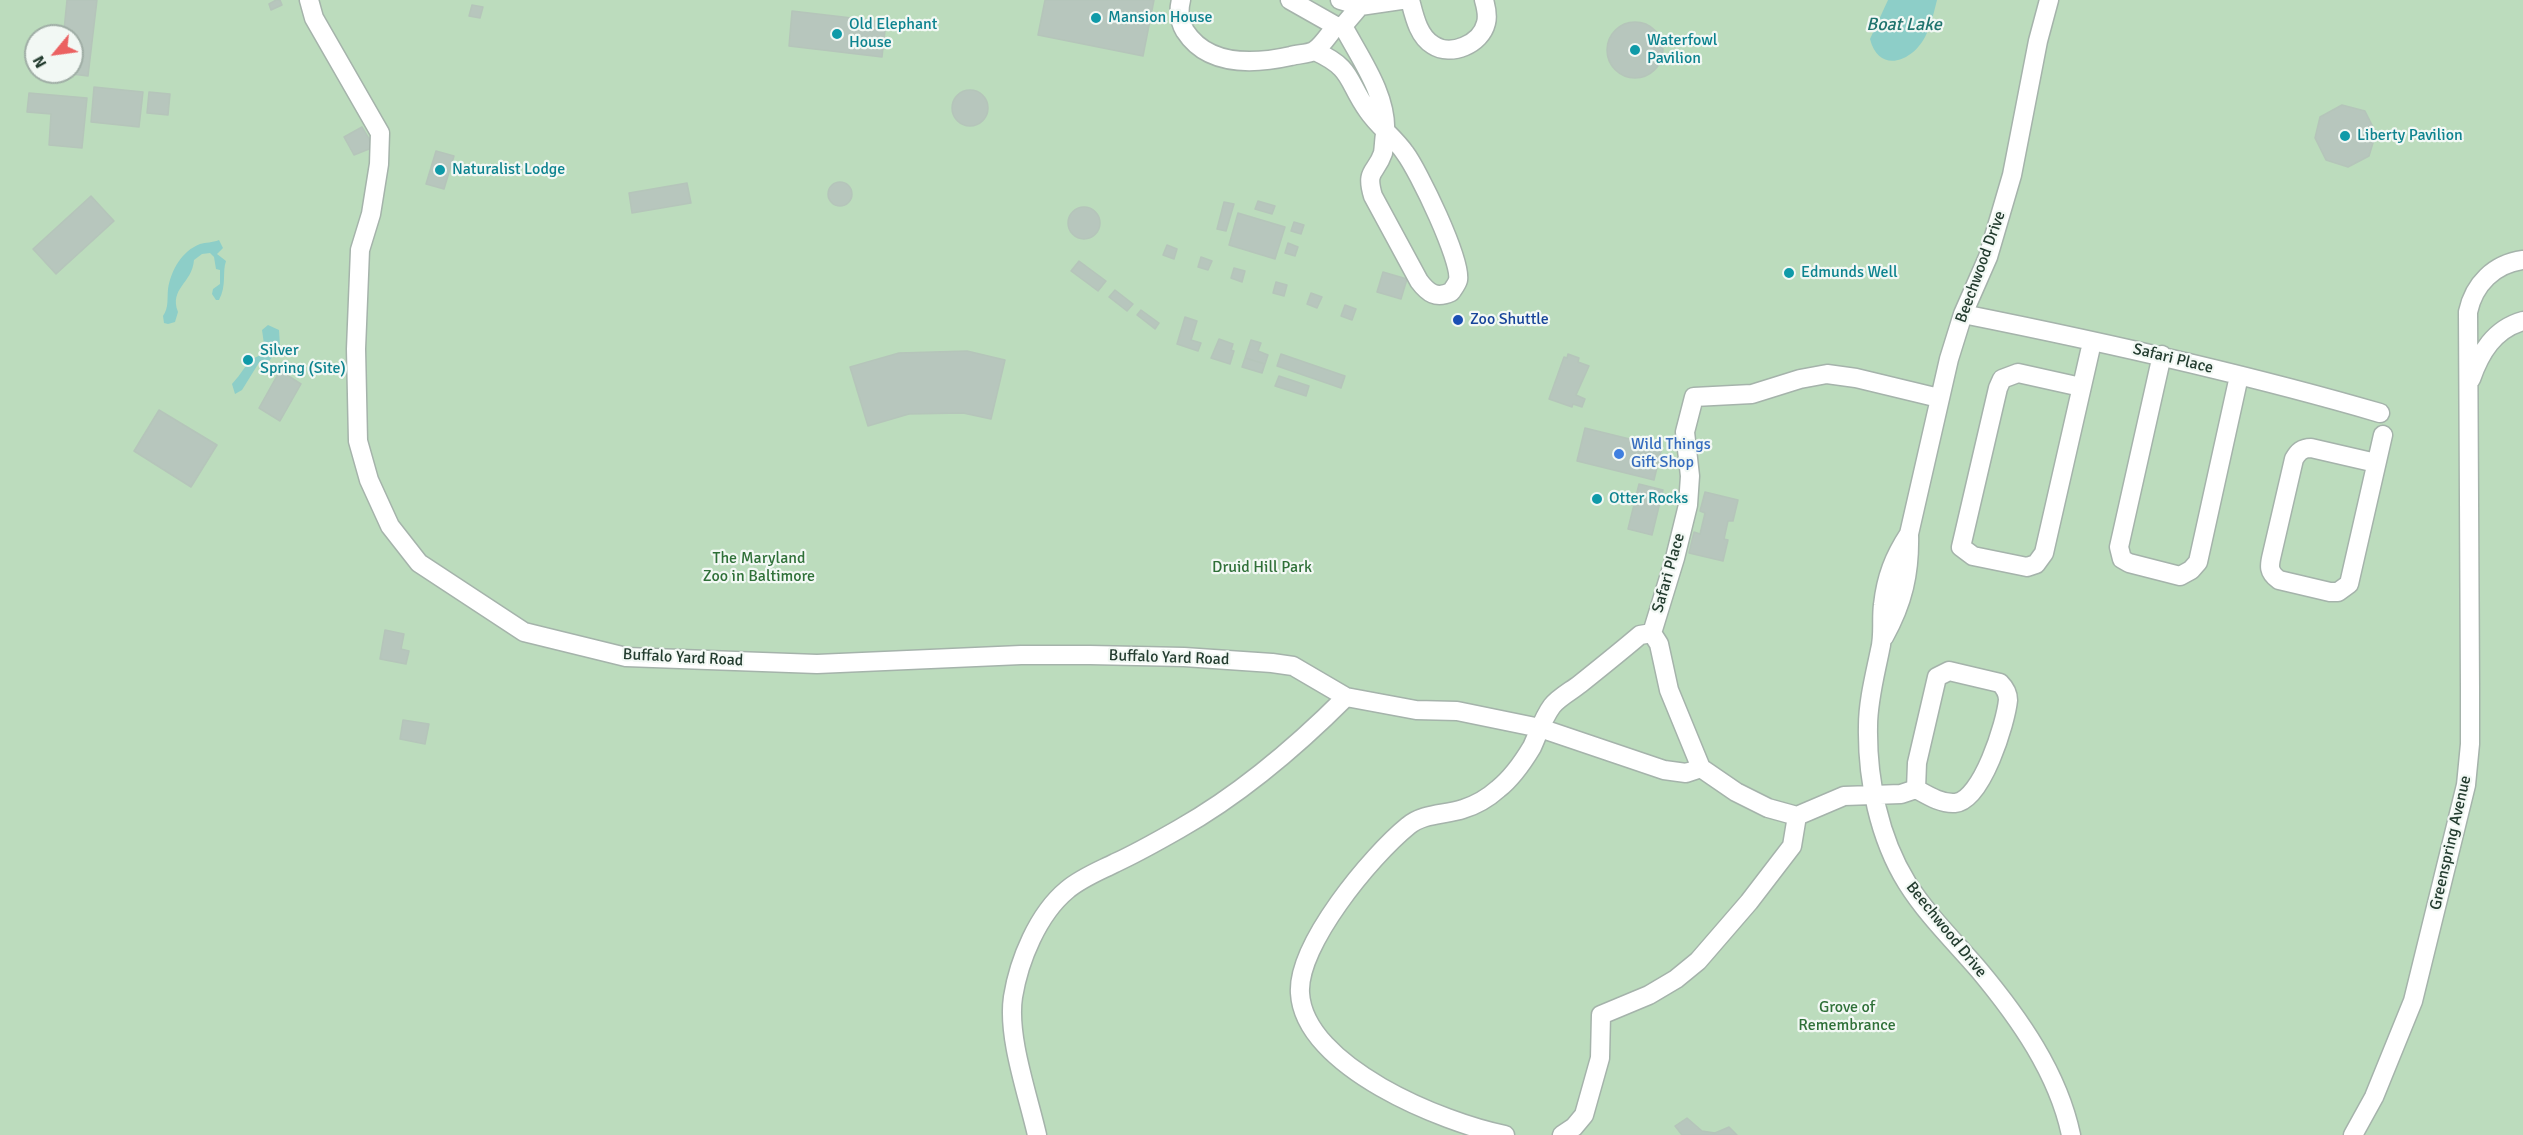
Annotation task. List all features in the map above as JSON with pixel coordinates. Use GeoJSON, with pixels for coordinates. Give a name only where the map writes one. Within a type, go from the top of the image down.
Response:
{"type":"FeatureCollection","features":[{"type":"Feature","properties":{"kind":"street","name":"Buffalo Yard Road"},"geometry":{"type":"LineString","coordinates":[[309,0],[314,18],[380,133],[379,164],[371,214],[360,250],[356,349],[358,441],[369,480],[390,526],[419,563],[524,632],[626,657],[817,664],[1021,655],[1195,658],[1293,666],[1346,697],[1416,710],[1457,711],[1540,728],[1664,770],[1686,774],[1701,768]]}},
{"type":"Feature","properties":{"kind":"street"},"geometry":{"type":"LineString","coordinates":[[1181,0],[1178,10],[1181,24],[1199,48],[1215,56],[1250,61],[1275,60],[1315,51],[1360,6]]}},
{"type":"Feature","properties":{"kind":"street"},"geometry":{"type":"LineString","coordinates":[[1290,0],[1340,26],[1383,106],[1385,131],[1383,153],[1371,173],[1370,184],[1373,196],[1419,281],[1427,291],[1435,296],[1451,292],[1458,281],[1453,252],[1446,233],[1406,153],[1385,131],[1368,112],[1338,62],[1315,51]]}},
{"type":"Feature","properties":{"kind":"street"},"geometry":{"type":"LineString","coordinates":[[1340,0],[1360,6],[1401,0]]}},
{"type":"Feature","properties":{"kind":"street"},"geometry":{"type":"LineString","coordinates":[[1410,0],[1423,35],[1432,45],[1444,50],[1457,49],[1472,42],[1481,34],[1486,22],[1484,0]]}},
{"type":"Feature","properties":{"kind":"street","name":"Beechwood Drive"},"geometry":{"type":"LineString","coordinates":[[2049,0],[2038,42],[2012,175],[1988,257],[1963,314],[1939,398],[1909,534],[1909,563],[1904,587],[1897,613],[1883,639],[1868,725],[1874,795],[1883,831],[1907,883],[1941,928],[1980,971],[2025,1032],[2048,1071],[2066,1110],[2070,1135]]}},
{"type":"Feature","properties":{"kind":"street","name":"Greenspring Avenue"},"geometry":{"type":"LineString","coordinates":[[2353,1135],[2374,1097],[2413,1001],[2466,785],[2470,744],[2467,320],[2473,295],[2491,273],[2503,265],[2523,260]]}},
{"type":"Feature","properties":{"kind":"street","name":"Safari Place"},"geometry":{"type":"LineString","coordinates":[[1963,314],[2162,356],[2298,389],[2380,413]]}},
{"type":"Feature","properties":{"kind":"street","name":"Greenspring Avenue"},"geometry":{"type":"LineString","coordinates":[[2467,393],[2480,356],[2495,336],[2523,321]]}},
{"type":"Feature","properties":{"kind":"street"},"geometry":{"type":"LineString","coordinates":[[2081,387],[2018,373],[2002,379],[1961,547],[1973,556],[2027,567],[2040,560],[2090,351]]}},
{"type":"Feature","properties":{"kind":"street"},"geometry":{"type":"LineString","coordinates":[[2162,356],[2119,547],[2122,559],[2129,564],[2180,576],[2191,570],[2198,562],[2239,376]]}},
{"type":"Feature","properties":{"kind":"street","name":"Safari Place"},"geometry":{"type":"LineString","coordinates":[[1701,768],[1669,690],[1659,644],[1652,633],[1675,558],[1688,505],[1690,476],[1685,432],[1694,397],[1752,393],[1827,374],[1856,378],[1939,398]]}},
{"type":"Feature","properties":{"kind":"street"},"geometry":{"type":"LineString","coordinates":[[2376,463],[2311,448],[2304,448],[2298,453],[2294,459],[2269,568],[2272,575],[2279,580],[2330,592],[2338,592],[2349,584],[2383,435]]}},
{"type":"Feature","properties":{"kind":"street"},"geometry":{"type":"LineString","coordinates":[[1505,1135],[1475,1129],[1442,1117],[1387,1090],[1346,1064],[1326,1047],[1312,1029],[1303,1012],[1300,980],[1311,949],[1344,897],[1387,845],[1410,823],[1433,814],[1462,810],[1485,800],[1500,788],[1519,767],[1552,705],[1640,635],[1652,633]]}},
{"type":"Feature","properties":{"kind":"street"},"geometry":{"type":"LineString","coordinates":[[1701,768],[1736,792],[1797,816],[1844,796],[1901,794],[1916,789],[1933,798],[1948,802],[1962,801],[1970,796],[1985,771],[2002,725],[2008,700],[2005,688],[2000,683],[1949,671],[1937,677],[1917,763],[1916,789]]}},
{"type":"Feature","properties":{"kind":"street"},"geometry":{"type":"LineString","coordinates":[[1037,1135],[1012,1029],[1013,997],[1023,962],[1042,919],[1074,885],[1181,828],[1252,780],[1306,737],[1346,697]]}},
{"type":"Feature","properties":{"kind":"street"},"geometry":{"type":"LineString","coordinates":[[1562,1135],[1574,1127],[1584,1115],[1600,1058],[1601,1015],[1649,995],[1676,979],[1698,961],[1749,902],[1792,846],[1797,816]]}},
{"type":"Feature","properties":{"kind":"green space","name":"Druid Hill Park"},"geometry":{"type":"Polygon","coordinates":[[[0,0],[2523,0],[2523,1135],[0,1135],[0,0]]]}},
{"type":"Feature","properties":{"kind":"water","name":"Boat Lake"},"geometry":{"type":"Polygon","coordinates":[[[1888,0],[1937,0],[1929,28],[1919,46],[1904,58],[1896,60],[1881,57],[1874,50],[1870,39],[1888,0]]]}},
{"type":"Feature","properties":{"kind":"water"},"geometry":{"type":"Polygon","coordinates":[[[219,240],[223,248],[217,254],[226,261],[223,289],[219,300],[216,300],[212,294],[213,289],[220,284],[220,270],[216,269],[214,257],[210,253],[202,254],[194,260],[189,275],[176,297],[178,312],[175,322],[164,323],[163,316],[167,306],[169,282],[178,262],[194,247],[219,240]]]}},
{"type":"Feature","properties":{"kind":"water"},"geometry":{"type":"Polygon","coordinates":[[[268,325],[279,330],[280,346],[267,364],[260,361],[242,390],[235,394],[232,384],[248,364],[257,357],[269,355],[271,349],[264,344],[262,330],[268,325]]]}},
{"type":"Feature","properties":{"kind":"building"},"geometry":{"type":"Polygon","coordinates":[[[67,0],[97,0],[88,76],[84,76],[84,24],[65,24],[67,0]]]}},
{"type":"Feature","properties":{"kind":"building"},"geometry":{"type":"Polygon","coordinates":[[[280,0],[282,5],[271,10],[269,4],[280,0]]]}},
{"type":"Feature","properties":{"kind":"building","name":"Mansion House"},"geometry":{"type":"Polygon","coordinates":[[[1045,0],[1154,0],[1143,56],[1038,35],[1045,0]]]}},
{"type":"Feature","properties":{"kind":"building"},"geometry":{"type":"Polygon","coordinates":[[[472,5],[483,7],[480,18],[469,16],[472,5]]]}},
{"type":"Feature","properties":{"kind":"building","name":"Old Elephant House"},"geometry":{"type":"Polygon","coordinates":[[[792,11],[886,22],[882,57],[789,46],[792,11]]]}},
{"type":"Feature","properties":{"kind":"building","name":"Waterfowl Pavilion"},"geometry":{"type":"Polygon","coordinates":[[[1629,22],[1641,22],[1651,26],[1659,34],[1663,50],[1659,66],[1651,74],[1641,78],[1629,78],[1619,74],[1611,66],[1607,56],[1607,44],[1611,34],[1619,26],[1629,22]]]}},
{"type":"Feature","properties":{"kind":"building"},"geometry":{"type":"Polygon","coordinates":[[[94,87],[143,92],[139,127],[91,122],[94,87]]]}},
{"type":"Feature","properties":{"kind":"building"},"geometry":{"type":"Polygon","coordinates":[[[970,90],[983,95],[988,108],[983,121],[970,126],[957,121],[952,108],[957,95],[970,90]]]}},
{"type":"Feature","properties":{"kind":"building"},"geometry":{"type":"Polygon","coordinates":[[[149,92],[170,94],[168,115],[147,113],[149,92]]]}},
{"type":"Feature","properties":{"kind":"building"},"geometry":{"type":"Polygon","coordinates":[[[29,93],[87,98],[82,148],[49,145],[51,114],[27,112],[29,93]]]}},
{"type":"Feature","properties":{"kind":"building","name":"Liberty Pavilion"},"geometry":{"type":"Polygon","coordinates":[[[2342,105],[2365,111],[2376,133],[2369,156],[2348,167],[2326,160],[2315,138],[2320,117],[2342,105]]]}},
{"type":"Feature","properties":{"kind":"building"},"geometry":{"type":"Polygon","coordinates":[[[362,127],[374,147],[354,155],[344,137],[362,127]]]}},
{"type":"Feature","properties":{"kind":"building","name":"Naturalist Lodge"},"geometry":{"type":"Polygon","coordinates":[[[436,151],[454,156],[444,189],[426,184],[436,151]]]}},
{"type":"Feature","properties":{"kind":"building"},"geometry":{"type":"Polygon","coordinates":[[[840,182],[849,185],[852,194],[849,203],[840,206],[831,203],[828,194],[831,185],[840,182]]]}},
{"type":"Feature","properties":{"kind":"building"},"geometry":{"type":"Polygon","coordinates":[[[687,183],[691,203],[632,213],[629,193],[687,183]]]}},
{"type":"Feature","properties":{"kind":"building"},"geometry":{"type":"Polygon","coordinates":[[[91,196],[114,221],[56,274],[33,249],[91,196]]]}},
{"type":"Feature","properties":{"kind":"building"},"geometry":{"type":"Polygon","coordinates":[[[1258,201],[1275,206],[1272,214],[1255,209],[1258,201]]]}},
{"type":"Feature","properties":{"kind":"building"},"geometry":{"type":"Polygon","coordinates":[[[1224,202],[1234,204],[1226,231],[1217,229],[1224,202]]]}},
{"type":"Feature","properties":{"kind":"building"},"geometry":{"type":"Polygon","coordinates":[[[1084,207],[1095,212],[1100,223],[1095,234],[1084,239],[1073,234],[1068,223],[1073,212],[1084,207]]]}},
{"type":"Feature","properties":{"kind":"building"},"geometry":{"type":"Polygon","coordinates":[[[1238,213],[1285,227],[1275,259],[1229,245],[1238,213]]]}},
{"type":"Feature","properties":{"kind":"building"},"geometry":{"type":"Polygon","coordinates":[[[1294,222],[1304,225],[1301,234],[1291,231],[1294,222]]]}},
{"type":"Feature","properties":{"kind":"building"},"geometry":{"type":"Polygon","coordinates":[[[1288,243],[1298,247],[1295,256],[1285,253],[1288,243]]]}},
{"type":"Feature","properties":{"kind":"building"},"geometry":{"type":"Polygon","coordinates":[[[1167,245],[1177,249],[1174,259],[1163,255],[1167,245]]]}},
{"type":"Feature","properties":{"kind":"building"},"geometry":{"type":"Polygon","coordinates":[[[1201,257],[1212,261],[1208,270],[1198,267],[1201,257]]]}},
{"type":"Feature","properties":{"kind":"building"},"geometry":{"type":"Polygon","coordinates":[[[1079,261],[1106,281],[1098,291],[1071,271],[1079,261]]]}},
{"type":"Feature","properties":{"kind":"building"},"geometry":{"type":"Polygon","coordinates":[[[1234,268],[1245,271],[1242,282],[1231,278],[1234,268]]]}},
{"type":"Feature","properties":{"kind":"building"},"geometry":{"type":"Polygon","coordinates":[[[1383,272],[1407,279],[1401,299],[1377,292],[1383,272]]]}},
{"type":"Feature","properties":{"kind":"building"},"geometry":{"type":"Polygon","coordinates":[[[1276,282],[1287,285],[1284,296],[1273,293],[1276,282]]]}},
{"type":"Feature","properties":{"kind":"building"},"geometry":{"type":"Polygon","coordinates":[[[1115,290],[1133,304],[1127,311],[1109,297],[1115,290]]]}},
{"type":"Feature","properties":{"kind":"building"},"geometry":{"type":"Polygon","coordinates":[[[1311,293],[1322,297],[1317,308],[1307,304],[1311,293]]]}},
{"type":"Feature","properties":{"kind":"building"},"geometry":{"type":"Polygon","coordinates":[[[1345,305],[1356,309],[1352,320],[1341,316],[1345,305]]]}},
{"type":"Feature","properties":{"kind":"building"},"geometry":{"type":"Polygon","coordinates":[[[1141,310],[1159,323],[1155,329],[1137,315],[1141,310]]]}},
{"type":"Feature","properties":{"kind":"building"},"geometry":{"type":"Polygon","coordinates":[[[1185,317],[1197,321],[1191,340],[1201,343],[1198,351],[1177,344],[1185,317]]]}},
{"type":"Feature","properties":{"kind":"building"},"geometry":{"type":"Polygon","coordinates":[[[1219,339],[1233,344],[1231,350],[1234,351],[1230,364],[1211,358],[1219,339]]]}},
{"type":"Feature","properties":{"kind":"building"},"geometry":{"type":"Polygon","coordinates":[[[1251,340],[1261,343],[1258,351],[1268,355],[1265,364],[1245,358],[1251,340]]]}},
{"type":"Feature","properties":{"kind":"building"},"geometry":{"type":"Polygon","coordinates":[[[967,351],[1005,360],[991,419],[963,413],[909,414],[868,426],[850,367],[899,353],[967,351]]]}},
{"type":"Feature","properties":{"kind":"building"},"geometry":{"type":"Polygon","coordinates":[[[1281,354],[1345,376],[1341,388],[1277,366],[1281,354]]]}},
{"type":"Feature","properties":{"kind":"building"},"geometry":{"type":"Polygon","coordinates":[[[1568,354],[1579,358],[1578,362],[1589,366],[1576,395],[1585,399],[1582,407],[1573,404],[1572,407],[1549,399],[1564,357],[1567,358],[1568,354]]]}},
{"type":"Feature","properties":{"kind":"building"},"geometry":{"type":"Polygon","coordinates":[[[1245,358],[1265,364],[1262,373],[1242,367],[1245,358]]]}},
{"type":"Feature","properties":{"kind":"building"},"geometry":{"type":"Polygon","coordinates":[[[283,365],[289,369],[287,375],[301,384],[280,421],[259,408],[283,365]]]}},
{"type":"Feature","properties":{"kind":"building"},"geometry":{"type":"Polygon","coordinates":[[[1279,376],[1309,386],[1306,396],[1275,386],[1279,376]]]}},
{"type":"Feature","properties":{"kind":"building"},"geometry":{"type":"Polygon","coordinates":[[[159,410],[217,445],[191,487],[134,451],[159,410]]]}},
{"type":"Feature","properties":{"kind":"building","name":"Wild Things Gift Shop"},"geometry":{"type":"Polygon","coordinates":[[[1585,428],[1662,447],[1654,480],[1577,461],[1585,428]]]}},
{"type":"Feature","properties":{"kind":"building"},"geometry":{"type":"Polygon","coordinates":[[[1639,484],[1663,490],[1652,535],[1628,529],[1639,484]]]}},
{"type":"Feature","properties":{"kind":"building"},"geometry":{"type":"Polygon","coordinates":[[[1705,492],[1738,500],[1733,521],[1728,521],[1724,539],[1728,540],[1723,561],[1689,553],[1694,532],[1700,534],[1705,513],[1700,511],[1705,492]]]}},
{"type":"Feature","properties":{"kind":"building"},"geometry":{"type":"Polygon","coordinates":[[[385,630],[404,634],[401,649],[409,651],[406,664],[380,659],[385,630]]]}},
{"type":"Feature","properties":{"kind":"building"},"geometry":{"type":"Polygon","coordinates":[[[403,720],[429,724],[425,744],[400,739],[403,720]]]}},
{"type":"Feature","properties":{"kind":"building"},"geometry":{"type":"Polygon","coordinates":[[[1687,1118],[1702,1131],[1715,1133],[1729,1127],[1737,1135],[1682,1135],[1675,1126],[1687,1118]]]}},
{"type":"Feature","properties":{"kind":"place","name":"Mansion House"},"geometry":{"type":"Point","coordinates":[1096,18]}},
{"type":"Feature","properties":{"kind":"place","name":"Old Elephant House"},"geometry":{"type":"Point","coordinates":[837,34]}},
{"type":"Feature","properties":{"kind":"place","name":"Waterfowl Pavilion"},"geometry":{"type":"Point","coordinates":[1635,50]}},
{"type":"Feature","properties":{"kind":"place","name":"Liberty Pavilion"},"geometry":{"type":"Point","coordinates":[2345,136]}},
{"type":"Feature","properties":{"kind":"place","name":"Naturalist Lodge"},"geometry":{"type":"Point","coordinates":[440,170]}},
{"type":"Feature","properties":{"kind":"place","name":"Edmunds Well"},"geometry":{"type":"Point","coordinates":[1789,273]}},
{"type":"Feature","properties":{"kind":"place","name":"Zoo Shuttle"},"geometry":{"type":"Point","coordinates":[1458,320]}},
{"type":"Feature","properties":{"kind":"place","name":"Silver Spring (Site)"},"geometry":{"type":"Point","coordinates":[248,360]}},
{"type":"Feature","properties":{"kind":"place","name":"Wild Things Gift Shop"},"geometry":{"type":"Point","coordinates":[1619,454]}},
{"type":"Feature","properties":{"kind":"place","name":"Otter Rocks"},"geometry":{"type":"Point","coordinates":[1597,499]}},
{"type":"Feature","properties":{"kind":"park label","name":"The Maryland Zoo in Baltimore"},"geometry":{"type":"Point","coordinates":[759,568]}},
{"type":"Feature","properties":{"kind":"park label","name":"Grove of Remembrance"},"geometry":{"type":"Point","coordinates":[1847,1017]}}]}
